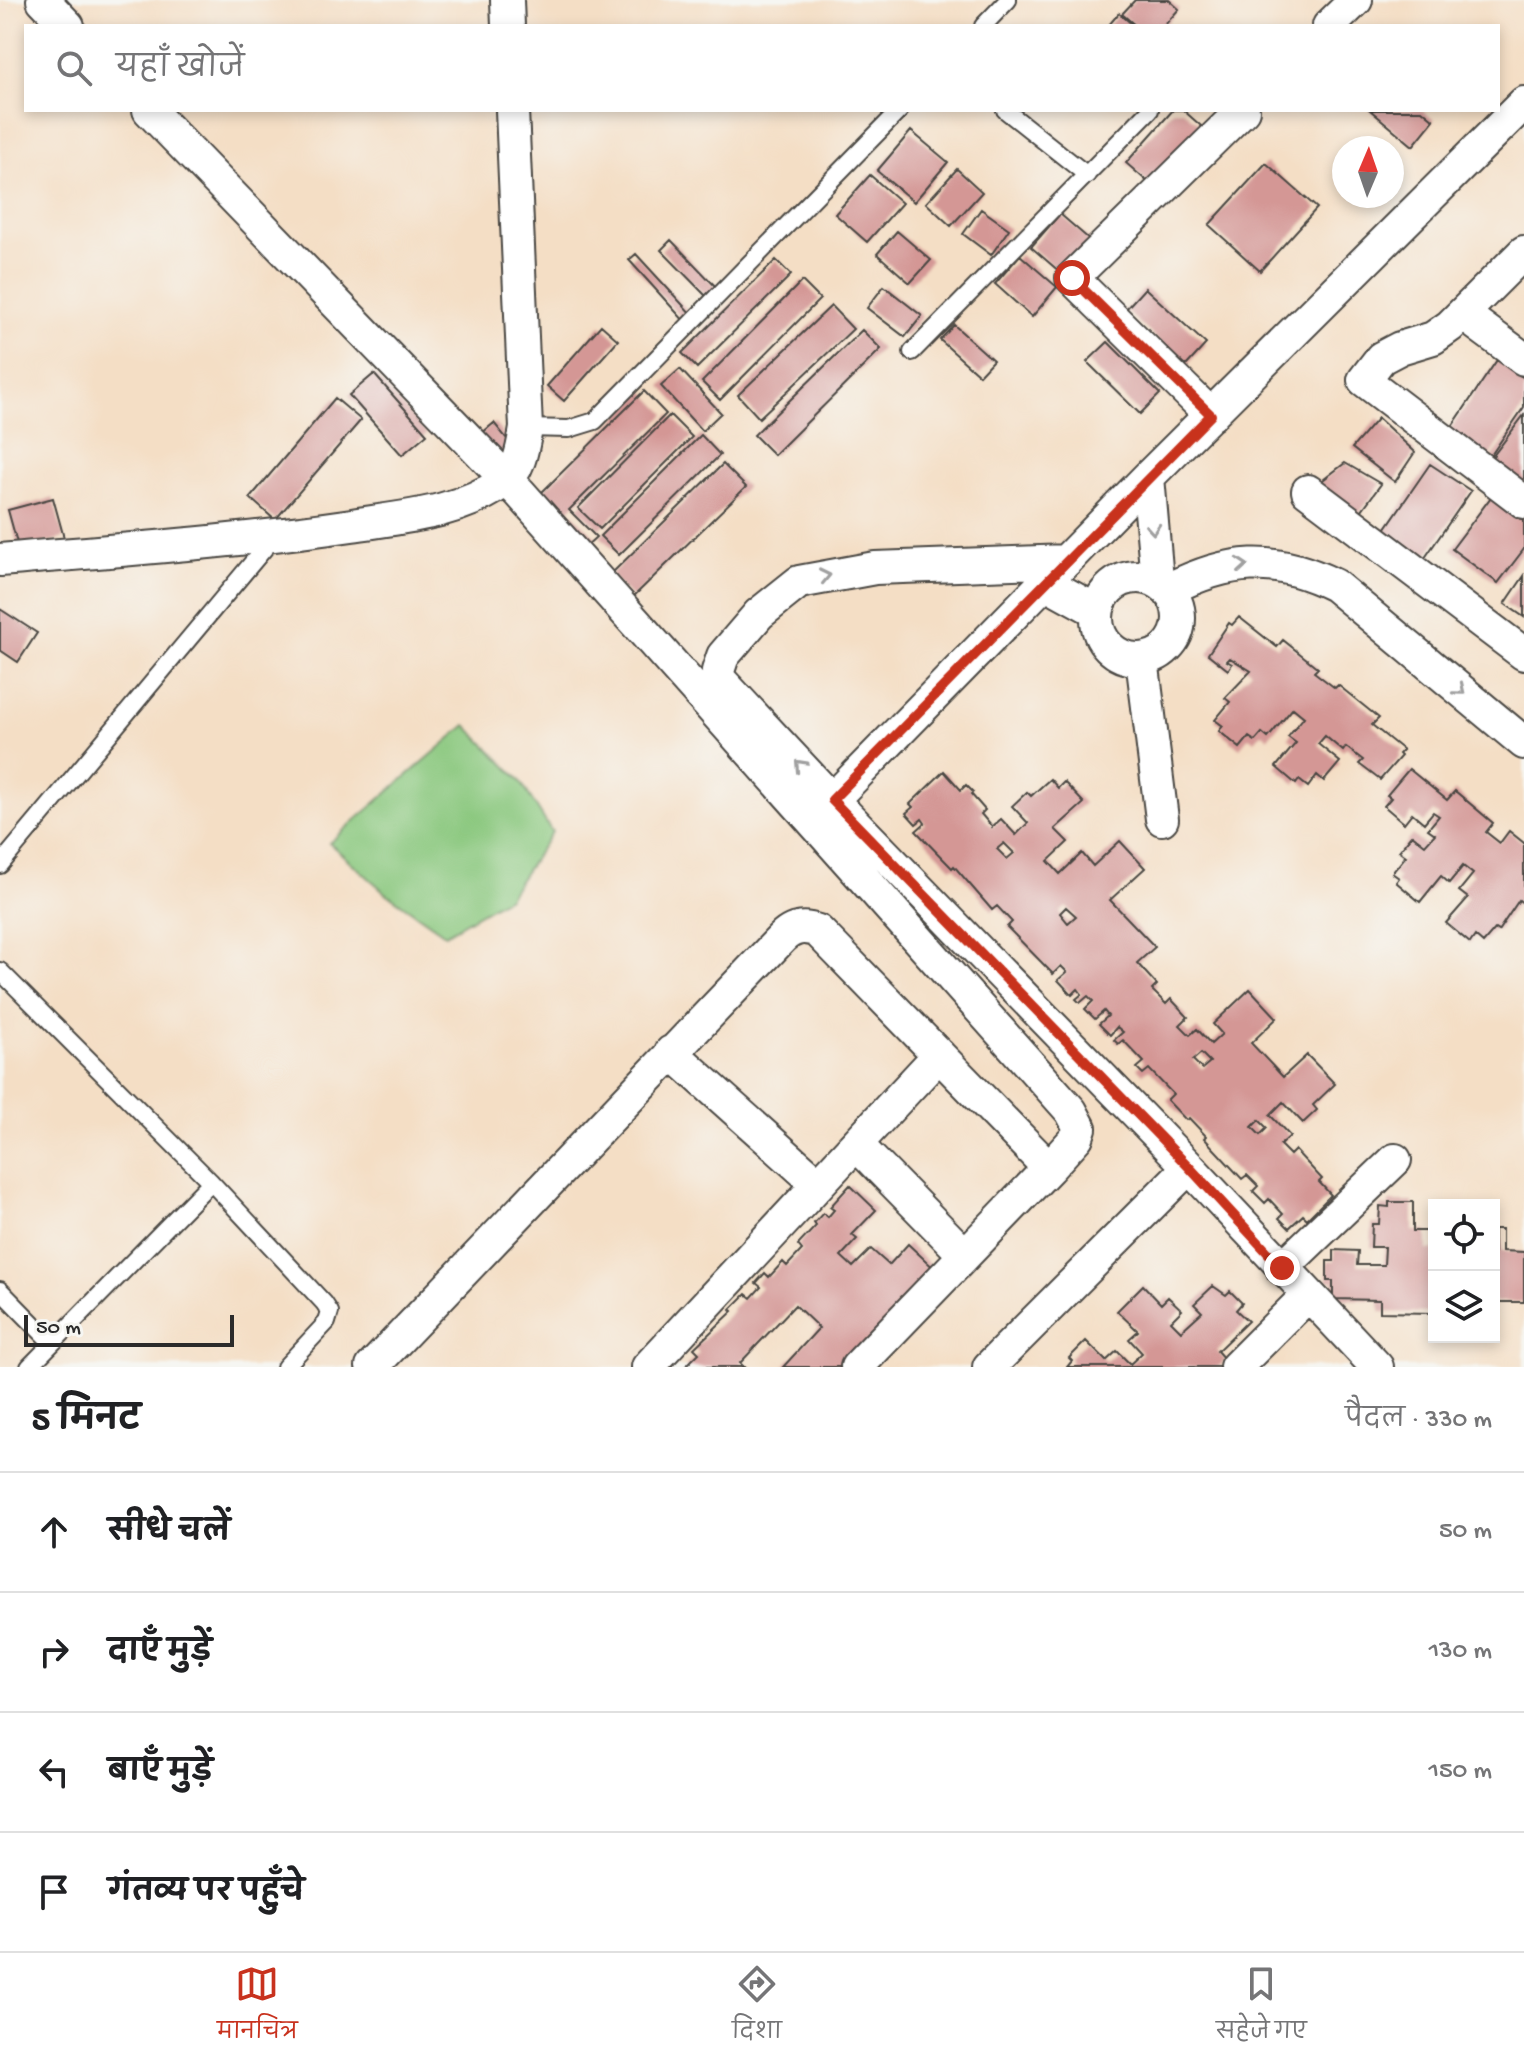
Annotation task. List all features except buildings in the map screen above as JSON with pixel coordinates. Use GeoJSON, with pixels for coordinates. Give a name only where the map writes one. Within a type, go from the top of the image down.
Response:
{"type":"FeatureCollection","features":[{"type":"Feature","properties":{"kind":"street"},"geometry":{"type":"LineString","coordinates":[[43,0],[66,24]]}},
{"type":"Feature","properties":{"kind":"street"},"geometry":{"type":"LineString","coordinates":[[507,0],[508,24]]}},
{"type":"Feature","properties":{"kind":"street"},"geometry":{"type":"LineString","coordinates":[[1331,24],[1356,0]]}},
{"type":"Feature","properties":{"kind":"street"},"geometry":{"type":"LineString","coordinates":[[832,800],[1148,477],[1524,103]]}},
{"type":"Feature","properties":{"kind":"street"},"geometry":{"type":"LineString","coordinates":[[151,112],[507,481],[675,663],[1071,1111],[1080,1128],[1077,1137],[857,1367]]}},
{"type":"Feature","properties":{"kind":"street"},"geometry":{"type":"LineString","coordinates":[[0,560],[274,537],[464,504],[507,481],[522,455],[526,428],[512,112]]}},
{"type":"Feature","properties":{"kind":"street"},"geometry":{"type":"LineString","coordinates":[[1211,415],[1072,278],[1241,112]]}},
{"type":"Feature","properties":{"kind":"street"},"geometry":{"type":"LineString","coordinates":[[1524,252],[1463,314],[1433,338],[1400,348],[1381,358],[1364,380],[1524,502]]}},
{"type":"Feature","properties":{"kind":"street"},"geometry":{"type":"LineString","coordinates":[[1463,314],[1524,359]]}},
{"type":"Feature","properties":{"kind":"street"},"geometry":{"type":"LineString","coordinates":[[1148,477],[1163,584]]}},
{"type":"Feature","properties":{"kind":"street"},"geometry":{"type":"LineString","coordinates":[[1308,491],[1524,654]]}},
{"type":"Feature","properties":{"kind":"street"},"geometry":{"type":"LineString","coordinates":[[1163,584],[1223,566],[1257,563],[1285,565],[1308,572],[1334,585],[1524,743]]}},
{"type":"Feature","properties":{"kind":"street"},"geometry":{"type":"LineString","coordinates":[[1097,611],[1056,572],[875,568],[830,575],[799,582],[759,614],[723,656],[718,671],[720,680],[832,800],[1189,1167],[1377,1367]]}},
{"type":"Feature","properties":{"kind":"street"},"geometry":{"type":"LineString","coordinates":[[1144,576],[1163,584],[1176,600],[1180,612],[1179,626],[1175,638],[1155,656],[1129,658],[1108,646],[1101,636],[1097,611],[1108,588],[1119,581],[1144,576]]}},
{"type":"Feature","properties":{"kind":"street"},"geometry":{"type":"LineString","coordinates":[[1142,659],[1162,819]]}},
{"type":"Feature","properties":{"kind":"street"},"geometry":{"type":"LineString","coordinates":[[372,1367],[790,930],[809,928],[818,931],[1049,1168]]}},
{"type":"Feature","properties":{"kind":"street"},"geometry":{"type":"LineString","coordinates":[[671,1052],[818,1184]]}},
{"type":"Feature","properties":{"kind":"street"},"geometry":{"type":"LineString","coordinates":[[648,1367],[939,1055]]}},
{"type":"Feature","properties":{"kind":"street"},"geometry":{"type":"LineString","coordinates":[[856,1144],[965,1255]]}},
{"type":"Feature","properties":{"kind":"street"},"geometry":{"type":"LineString","coordinates":[[1282,1268],[1395,1160]]}},
{"type":"Feature","properties":{"kind":"street"},"geometry":{"type":"LineString","coordinates":[[989,1367],[1189,1167]]}},
{"type":"Feature","properties":{"kind":"street"},"geometry":{"type":"LineString","coordinates":[[1236,1367],[1308,1295]]}},
{"type":"Feature","properties":{"kind":"lane"},"geometry":{"type":"LineString","coordinates":[[985,24],[1008,0]]}},
{"type":"Feature","properties":{"kind":"lane"},"geometry":{"type":"LineString","coordinates":[[526,428],[569,429],[595,421],[898,112]]}},
{"type":"Feature","properties":{"kind":"lane"},"geometry":{"type":"LineString","coordinates":[[1008,112],[1087,175]]}},
{"type":"Feature","properties":{"kind":"lane"},"geometry":{"type":"LineString","coordinates":[[912,352],[1148,112]]}},
{"type":"Feature","properties":{"kind":"lane"},"geometry":{"type":"LineString","coordinates":[[0,865],[274,537]]}},
{"type":"Feature","properties":{"kind":"lane"},"geometry":{"type":"LineString","coordinates":[[0,971],[211,1182],[330,1312],[327,1322],[285,1367]]}},
{"type":"Feature","properties":{"kind":"lane"},"geometry":{"type":"LineString","coordinates":[[29,1367],[211,1182]]}},
{"type":"Feature","properties":{"kind":"lane"},"geometry":{"type":"LineString","coordinates":[[0,1290],[52,1343]]}},
{"type":"Feature","properties":{"kind":"green space"},"geometry":{"type":"Polygon","coordinates":[[[466,725],[519,779],[552,832],[508,897],[445,934],[386,893],[329,843],[466,725]]]}},
{"type":"Feature","properties":{"kind":"route"},"geometry":{"type":"LineString","coordinates":[[1072,278],[1211,415],[832,800],[1189,1167],[1282,1268]]}}]}
